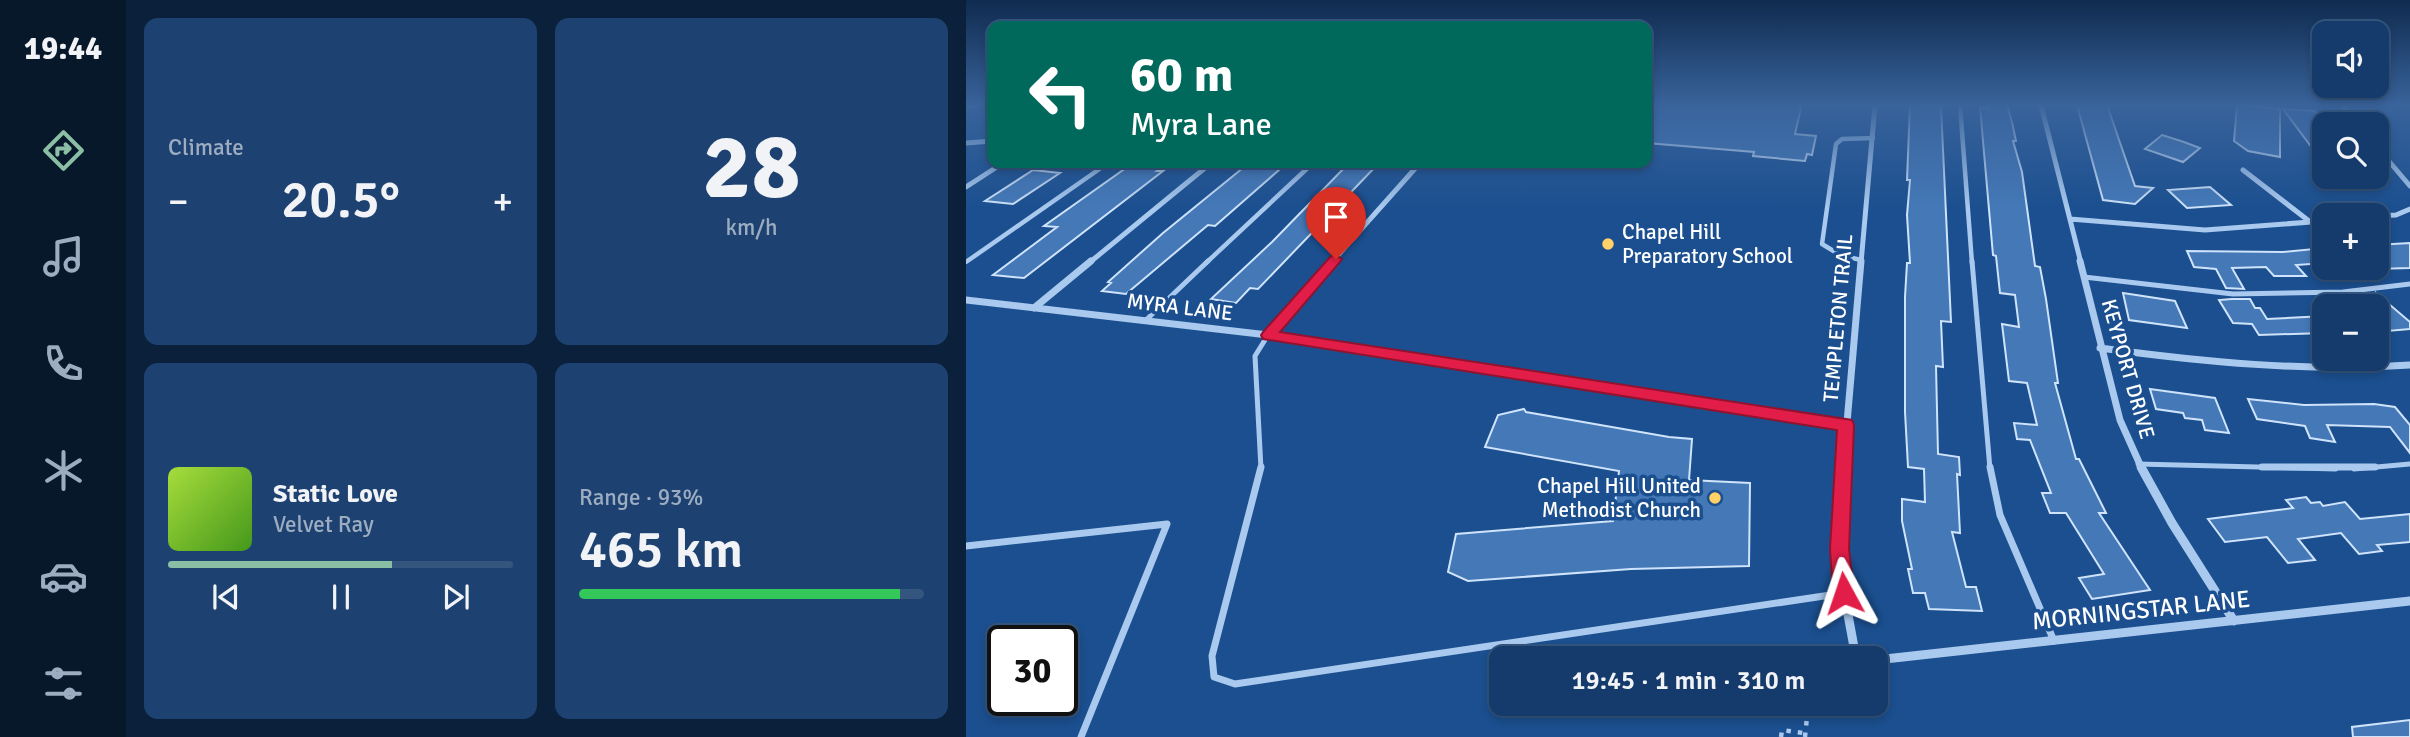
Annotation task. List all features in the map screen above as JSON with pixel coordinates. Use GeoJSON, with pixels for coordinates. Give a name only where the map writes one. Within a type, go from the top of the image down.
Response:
{"type":"FeatureCollection","features":[{"type":"Feature","properties":{"kind":"street","name":"TEMPLETON TRAIL"},"geometry":{"type":"LineString","coordinates":[[1854,646],[1844,593],[1840,549],[1846,425],[1873,139]]}},
{"type":"Feature","properties":{"kind":"street","name":"KEYPORT DRIVE"},"geometry":{"type":"LineString","coordinates":[[2049,139],[2120,420],[2138,464],[2158,502],[2234,621]]}},
{"type":"Feature","properties":{"kind":"street"},"geometry":{"type":"LineString","coordinates":[[966,143],[987,141]]}},
{"type":"Feature","properties":{"kind":"street"},"geometry":{"type":"LineString","coordinates":[[2389,161],[2410,186]]}},
{"type":"Feature","properties":{"kind":"street"},"geometry":{"type":"LineString","coordinates":[[966,187],[995,168]]}},
{"type":"Feature","properties":{"kind":"street"},"geometry":{"type":"LineString","coordinates":[[1034,308],[1205,168]]}},
{"type":"Feature","properties":{"kind":"street"},"geometry":{"type":"LineString","coordinates":[[1268,335],[1416,168]]}},
{"type":"Feature","properties":{"kind":"street"},"geometry":{"type":"LineString","coordinates":[[2243,170],[2310,222]]}},
{"type":"Feature","properties":{"kind":"street"},"geometry":{"type":"LineString","coordinates":[[2389,215],[2410,209]]}},
{"type":"Feature","properties":{"kind":"street"},"geometry":{"type":"LineString","coordinates":[[2070,219],[2205,230],[2310,222]]}},
{"type":"Feature","properties":{"kind":"street","name":"MYRA LANE"},"geometry":{"type":"LineString","coordinates":[[966,300],[1268,335],[1846,425]]}},
{"type":"Feature","properties":{"kind":"street"},"geometry":{"type":"LineString","coordinates":[[2100,348],[2203,363],[2280,369],[2410,365]]}},
{"type":"Feature","properties":{"kind":"street","name":"MORNINGSTAR LANE"},"geometry":{"type":"LineString","coordinates":[[1888,659],[2410,601]]}},
{"type":"Feature","properties":{"kind":"lane"},"geometry":{"type":"LineString","coordinates":[[1842,139],[1836,144],[1822,244],[1838,254],[1861,260]]}},
{"type":"Feature","properties":{"kind":"lane"},"geometry":{"type":"LineString","coordinates":[[1962,139],[1988,460],[2000,515],[2054,641]]}},
{"type":"Feature","properties":{"kind":"lane"},"geometry":{"type":"LineString","coordinates":[[966,262],[1101,168]]}},
{"type":"Feature","properties":{"kind":"lane"},"geometry":{"type":"LineString","coordinates":[[1145,321],[1307,168]]}},
{"type":"Feature","properties":{"kind":"lane"},"geometry":{"type":"LineString","coordinates":[[2084,278],[2233,294],[2343,292],[2410,284]]}},
{"type":"Feature","properties":{"kind":"lane"},"geometry":{"type":"LineString","coordinates":[[1268,335],[1255,356],[1262,463],[1212,656],[1214,677],[1235,684],[1844,593]]}},
{"type":"Feature","properties":{"kind":"lane"},"geometry":{"type":"LineString","coordinates":[[2138,464],[2350,469],[2410,464]]}},
{"type":"Feature","properties":{"kind":"lane"},"geometry":{"type":"LineString","coordinates":[[966,546],[1167,524],[1081,737]]}},
{"type":"Feature","properties":{"kind":"path"},"geometry":{"type":"LineString","coordinates":[[1804,737],[1807,717]]}},
{"type":"Feature","properties":{"kind":"path"},"geometry":{"type":"LineString","coordinates":[[1782,737],[1782,730],[1803,733],[1804,737]]}},
{"type":"Feature","properties":{"kind":"building"},"geometry":{"type":"Polygon","coordinates":[[[1652,139],[1815,139],[1812,155],[1807,154],[1805,161],[1753,156],[1754,152],[1652,143],[1652,139]]]}},
{"type":"Feature","properties":{"kind":"building"},"geometry":{"type":"Polygon","coordinates":[[[1909,139],[1943,139],[1951,322],[1941,321],[1943,367],[1936,366],[1938,454],[1959,457],[1960,475],[1957,474],[1960,533],[1952,532],[1966,587],[1976,587],[1982,611],[1929,609],[1925,593],[1913,593],[1908,569],[1912,569],[1902,521],[1902,499],[1925,502],[1924,469],[1908,467],[1905,297],[1907,263],[1910,263],[1907,215],[1910,180],[1907,180],[1909,139]]]}},
{"type":"Feature","properties":{"kind":"building"},"geometry":{"type":"Polygon","coordinates":[[[1983,139],[2016,139],[2013,141],[2022,172],[2035,266],[2040,267],[2046,299],[2058,383],[2055,383],[2076,459],[2079,459],[2106,513],[2099,513],[2150,590],[2092,599],[2079,578],[2104,574],[2066,513],[2050,513],[2042,493],[2051,493],[2030,440],[2017,439],[2014,423],[2037,425],[2027,383],[2009,381],[2002,324],[2019,327],[2015,295],[2000,293],[1996,256],[1993,255],[1983,139]]]}},
{"type":"Feature","properties":{"kind":"building"},"geometry":{"type":"Polygon","coordinates":[[[2086,139],[2119,139],[2135,186],[2153,188],[2135,204],[2103,200],[2086,139]]]}},
{"type":"Feature","properties":{"kind":"building"},"geometry":{"type":"Polygon","coordinates":[[[2157,139],[2175,139],[2200,148],[2183,162],[2145,149],[2157,139]]]}},
{"type":"Feature","properties":{"kind":"building"},"geometry":{"type":"Polygon","coordinates":[[[2280,139],[2280,157],[2248,151],[2234,141],[2280,139]]]}},
{"type":"Feature","properties":{"kind":"building"},"geometry":{"type":"Polygon","coordinates":[[[1126,168],[1161,168],[1157,171],[1163,171],[1024,278],[993,275],[1057,227],[1044,226],[1126,168]]]}},
{"type":"Feature","properties":{"kind":"building"},"geometry":{"type":"Polygon","coordinates":[[[1243,168],[1281,168],[1215,226],[1208,225],[1126,294],[1102,291],[1111,283],[1108,282],[1243,168]]]}},
{"type":"Feature","properties":{"kind":"building"},"geometry":{"type":"Polygon","coordinates":[[[1344,168],[1374,168],[1258,289],[1250,288],[1236,303],[1211,299],[1272,242],[1344,168]]]}},
{"type":"Feature","properties":{"kind":"building"},"geometry":{"type":"Polygon","coordinates":[[[1033,170],[1060,173],[1013,204],[985,201],[1033,170]]]}},
{"type":"Feature","properties":{"kind":"building"},"geometry":{"type":"Polygon","coordinates":[[[2210,187],[2231,205],[2187,208],[2168,190],[2210,187]]]}},
{"type":"Feature","properties":{"kind":"building"},"geometry":{"type":"Polygon","coordinates":[[[2410,243],[2410,268],[2389,269],[2389,244],[2410,243]]]}},
{"type":"Feature","properties":{"kind":"building"},"geometry":{"type":"Polygon","coordinates":[[[2312,249],[2312,264],[2296,265],[2306,276],[2274,276],[2266,267],[2232,268],[2244,289],[2226,288],[2216,269],[2194,267],[2187,251],[2283,252],[2312,249]]]}},
{"type":"Feature","properties":{"kind":"building"},"geometry":{"type":"Polygon","coordinates":[[[2123,293],[2175,301],[2187,328],[2129,320],[2123,293]]]}},
{"type":"Feature","properties":{"kind":"building"},"geometry":{"type":"Polygon","coordinates":[[[2250,299],[2267,319],[2312,317],[2312,333],[2259,335],[2252,324],[2233,323],[2219,300],[2250,299]]]}},
{"type":"Feature","properties":{"kind":"building"},"geometry":{"type":"Polygon","coordinates":[[[2389,304],[2410,322],[2410,329],[2389,331],[2389,304]]]}},
{"type":"Feature","properties":{"kind":"building"},"geometry":{"type":"Polygon","coordinates":[[[2150,389],[2215,398],[2229,433],[2205,430],[2202,420],[2185,418],[2183,413],[2156,409],[2150,389]]]}},
{"type":"Feature","properties":{"kind":"building"},"geometry":{"type":"Polygon","coordinates":[[[2248,399],[2304,405],[2374,404],[2395,407],[2410,425],[2410,453],[2390,427],[2327,425],[2335,442],[2310,438],[2305,426],[2257,419],[2248,399]]]}},
{"type":"Feature","properties":{"kind":"building"},"geometry":{"type":"Polygon","coordinates":[[[1524,409],[1526,412],[1692,439],[1689,480],[1750,483],[1749,566],[1631,569],[1468,581],[1448,572],[1456,534],[1613,521],[1619,471],[1485,447],[1498,415],[1524,409]]]}},
{"type":"Feature","properties":{"kind":"building"},"geometry":{"type":"Polygon","coordinates":[[[2306,497],[2311,503],[2320,502],[2323,506],[2345,502],[2360,519],[2410,514],[2410,542],[2377,545],[2382,551],[2359,554],[2341,533],[2298,539],[2315,560],[2288,563],[2267,537],[2225,542],[2208,519],[2293,508],[2286,500],[2306,497]]]}},
{"type":"Feature","properties":{"kind":"building"},"geometry":{"type":"Polygon","coordinates":[[[2410,720],[2410,737],[2353,737],[2352,727],[2410,720]]]}},
{"type":"Feature","properties":{"kind":"place","name":"Chapel Hill Preparatory School"},"geometry":{"type":"Point","coordinates":[1608,244]}},
{"type":"Feature","properties":{"kind":"place","name":"Chapel Hill United Methodist Church"},"geometry":{"type":"Point","coordinates":[1715,498]}},
{"type":"Feature","properties":{"kind":"route"},"geometry":{"type":"LineString","coordinates":[[1336,259],[1268,335],[1846,425],[1840,549],[1844,593]]}}]}
